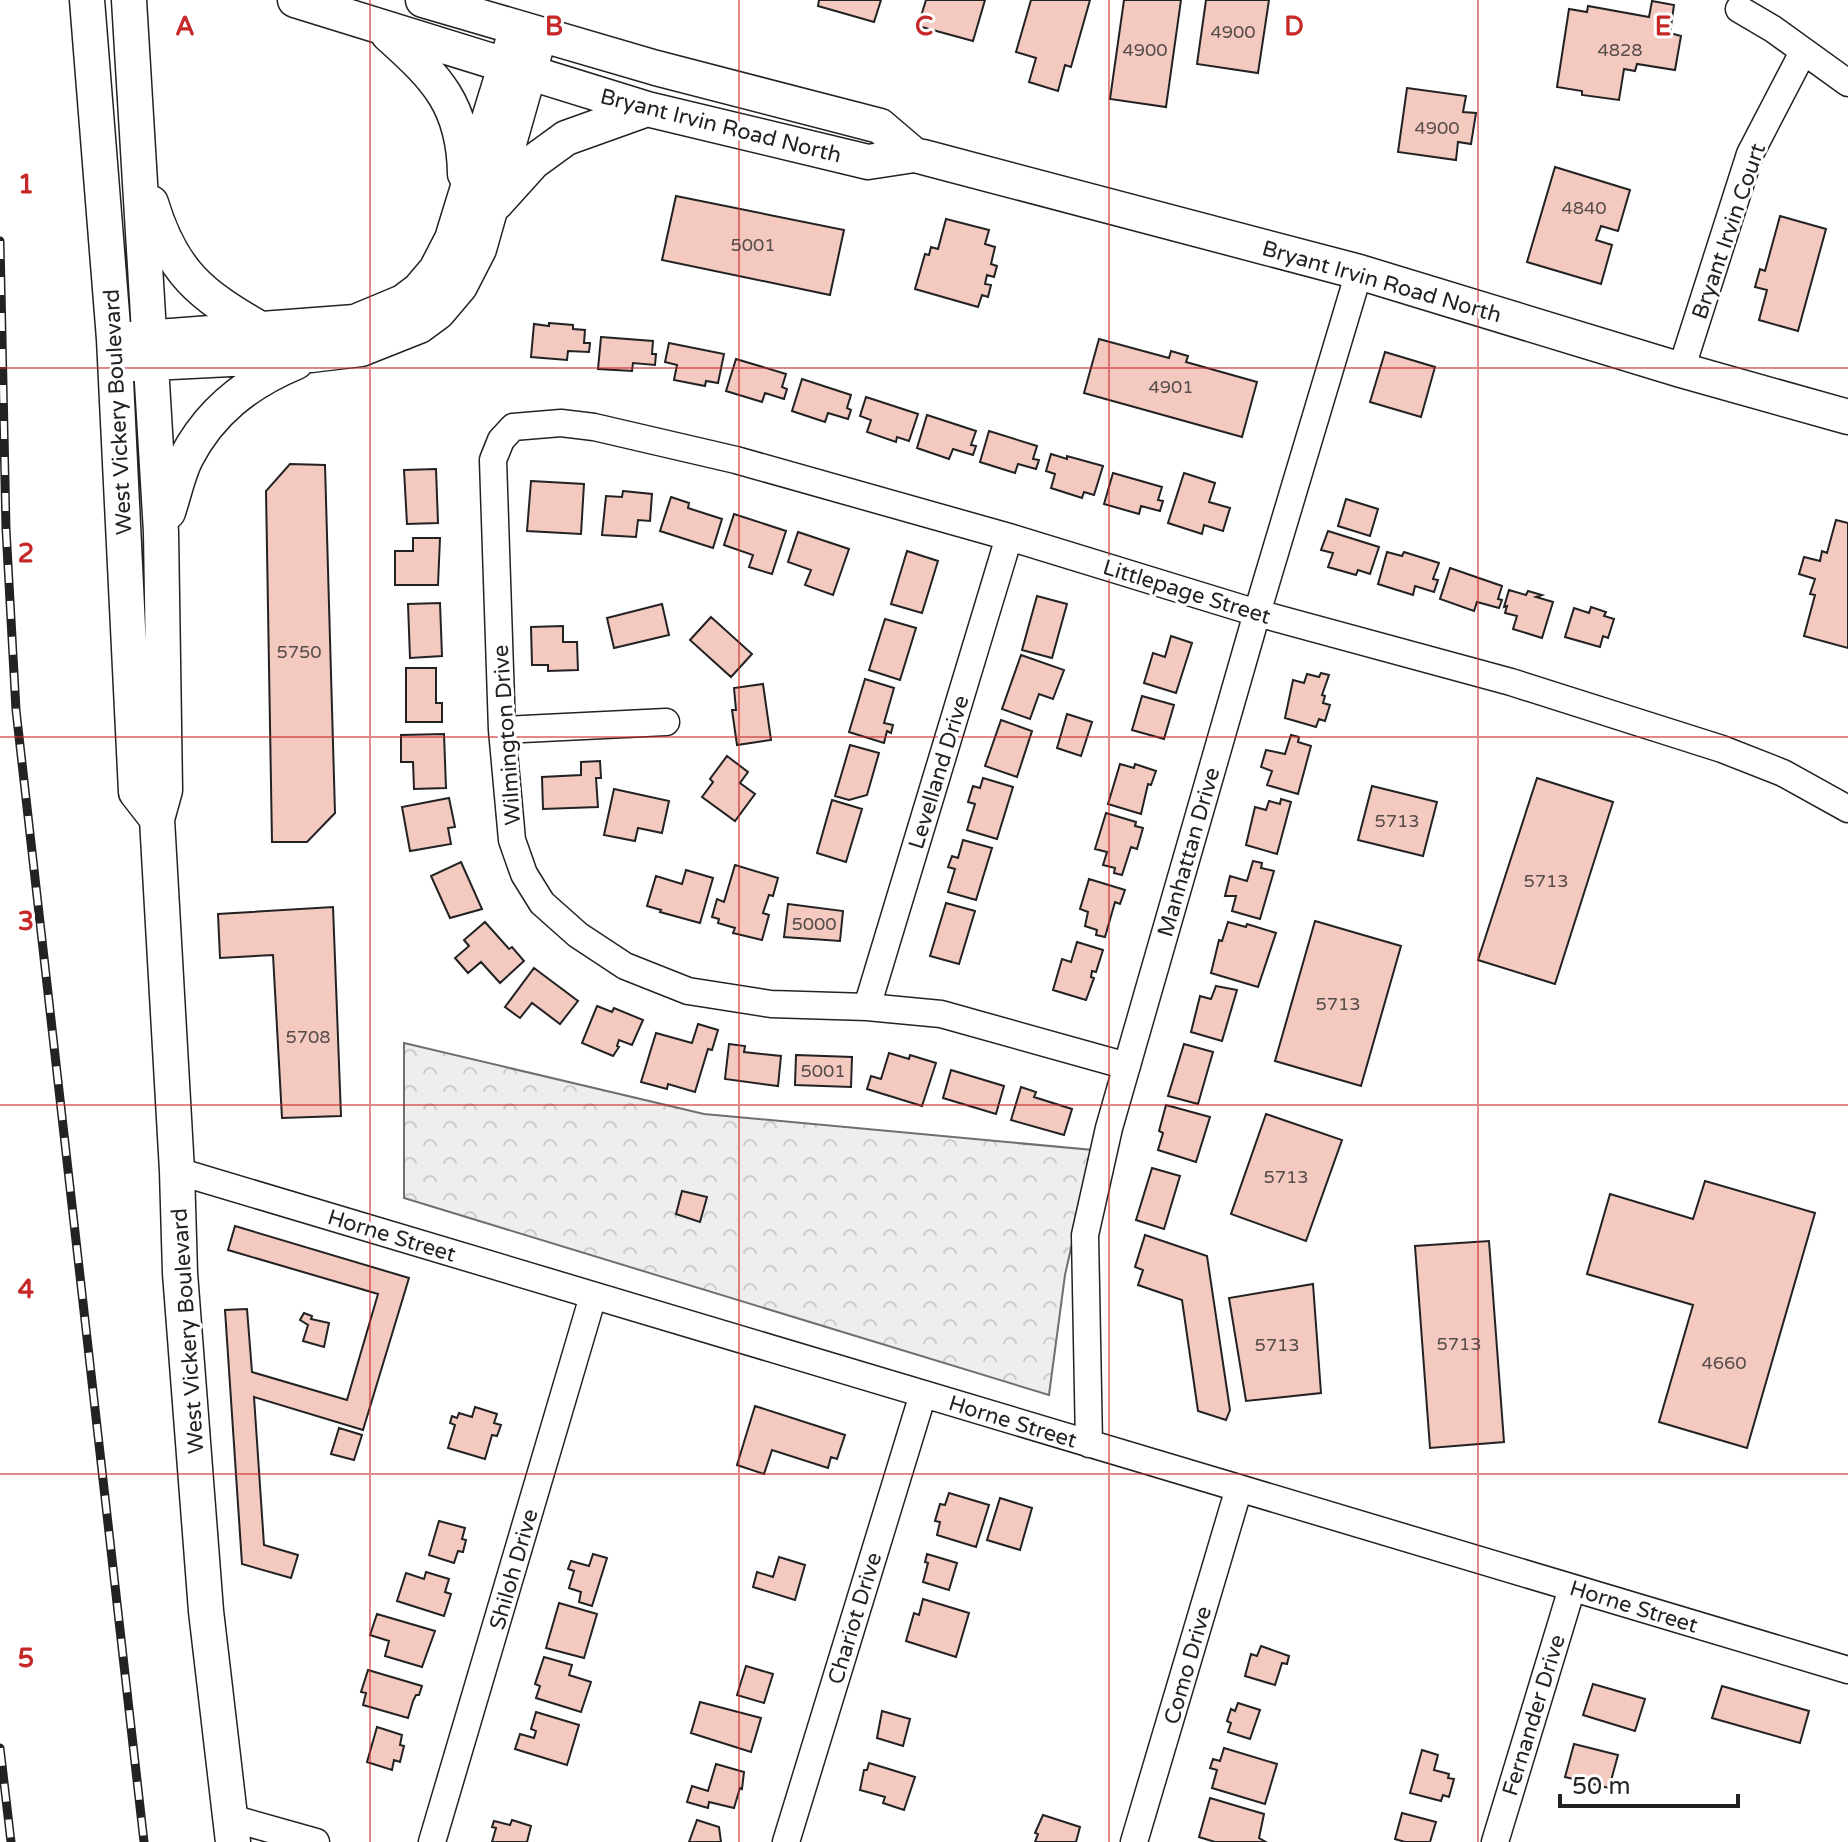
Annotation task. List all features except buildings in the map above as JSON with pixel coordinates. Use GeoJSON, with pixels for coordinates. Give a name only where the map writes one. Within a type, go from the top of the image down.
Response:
{"type":"FeatureCollection","features":[{"type":"Feature","properties":{"kind":"main road","name":"West Vickery Boulevard"},"geometry":{"type":"LineString","coordinates":[[87,0],[115,352],[136,792],[157,819]]}},
{"type":"Feature","properties":{"kind":"main road","name":"West Vickery Boulevard"},"geometry":{"type":"LineString","coordinates":[[129,0],[161,532],[165,790],[157,819],[180,1273],[206,1611],[232,1830]]}},
{"type":"Feature","properties":{"kind":"main road","name":"Bryant Irvin Road North"},"geometry":{"type":"LineString","coordinates":[[295,0],[647,109],[868,162],[914,155],[1359,272],[1681,370],[1848,417]]}},
{"type":"Feature","properties":{"kind":"main road","name":"Bryant Irvin Road North"},"geometry":{"type":"LineString","coordinates":[[423,0],[656,68],[880,126],[914,155]]}},
{"type":"Feature","properties":{"kind":"main road"},"geometry":{"type":"LineString","coordinates":[[115,352],[151,350],[311,355],[361,349],[419,326],[438,312],[460,286],[479,249],[478,204],[456,113],[437,82],[382,28]]}},
{"type":"Feature","properties":{"kind":"main road"},"geometry":{"type":"LineString","coordinates":[[478,204],[529,31]]}},
{"type":"Feature","properties":{"kind":"main road"},"geometry":{"type":"LineString","coordinates":[[133,83],[147,188],[157,224],[176,264],[205,293],[262,330]]}},
{"type":"Feature","properties":{"kind":"main road"},"geometry":{"type":"LineString","coordinates":[[151,350],[262,330],[355,322],[403,302],[419,290],[436,270],[452,239],[478,204],[566,138],[647,109]]}},
{"type":"Feature","properties":{"kind":"main road"},"geometry":{"type":"LineString","coordinates":[[161,532],[184,460],[207,423],[240,391],[311,355]]}},
{"type":"Feature","properties":{"kind":"street"},"geometry":{"type":"LineString","coordinates":[[1739,9],[1773,29],[1848,83]]}},
{"type":"Feature","properties":{"kind":"street","name":"Bryant Irvin Court"},"geometry":{"type":"LineString","coordinates":[[1681,370],[1750,154],[1803,52]]}},
{"type":"Feature","properties":{"kind":"street","name":"Manhattan Drive"},"geometry":{"type":"LineString","coordinates":[[1089,1444],[1085,1235],[1109,1128],[1359,272]]}},
{"type":"Feature","properties":{"kind":"street","name":"Littlepage Street"},"geometry":{"type":"LineString","coordinates":[[513,427],[561,423],[594,427],[736,460],[1009,537],[1257,613],[1511,682],[1722,749],[1783,773],[1848,809]]}},
{"type":"Feature","properties":{"kind":"street","name":"Wilmington Drive"},"geometry":{"type":"LineString","coordinates":[[513,427],[501,440],[493,460],[502,730],[512,840],[524,874],[542,903],[578,935],[625,966],[688,991],[771,1004],[867,1007],[941,1014],[1127,1066]]}},
{"type":"Feature","properties":{"kind":"street","name":"Levelland Drive"},"geometry":{"type":"LineString","coordinates":[[867,1007],[1009,537]]}},
{"type":"Feature","properties":{"kind":"street"},"geometry":{"type":"LineString","coordinates":[[502,730],[666,722]]}},
{"type":"Feature","properties":{"kind":"street","name":"Horne Street"},"geometry":{"type":"LineString","coordinates":[[177,1171],[1848,1670]]}},
{"type":"Feature","properties":{"kind":"street","name":"Shiloh Drive"},"geometry":{"type":"LineString","coordinates":[[432,1842],[593,1296]]}},
{"type":"Feature","properties":{"kind":"street","name":"Chariot Drive"},"geometry":{"type":"LineString","coordinates":[[786,1842],[923,1394]]}},
{"type":"Feature","properties":{"kind":"street","name":"Como Drive"},"geometry":{"type":"LineString","coordinates":[[1134,1842],[1239,1488]]}},
{"type":"Feature","properties":{"kind":"street","name":"Fernander Drive"},"geometry":{"type":"LineString","coordinates":[[1495,1842],[1572,1588]]}},
{"type":"Feature","properties":{"kind":"street"},"geometry":{"type":"LineString","coordinates":[[232,1830],[316,1842]]}},
{"type":"Feature","properties":{"kind":"green space"},"geometry":{"type":"Polygon","coordinates":[[[404,1043],[704,1114],[1093,1150],[1065,1275],[1049,1395],[404,1198],[404,1043]]]}},
{"type":"Feature","properties":{"kind":"railway"},"geometry":{"type":"LineString","coordinates":[[0,241],[6,529],[16,710],[144,1842]]}},
{"type":"Feature","properties":{"kind":"railway"},"geometry":{"type":"LineString","coordinates":[[0,1748],[11,1842]]}}]}
